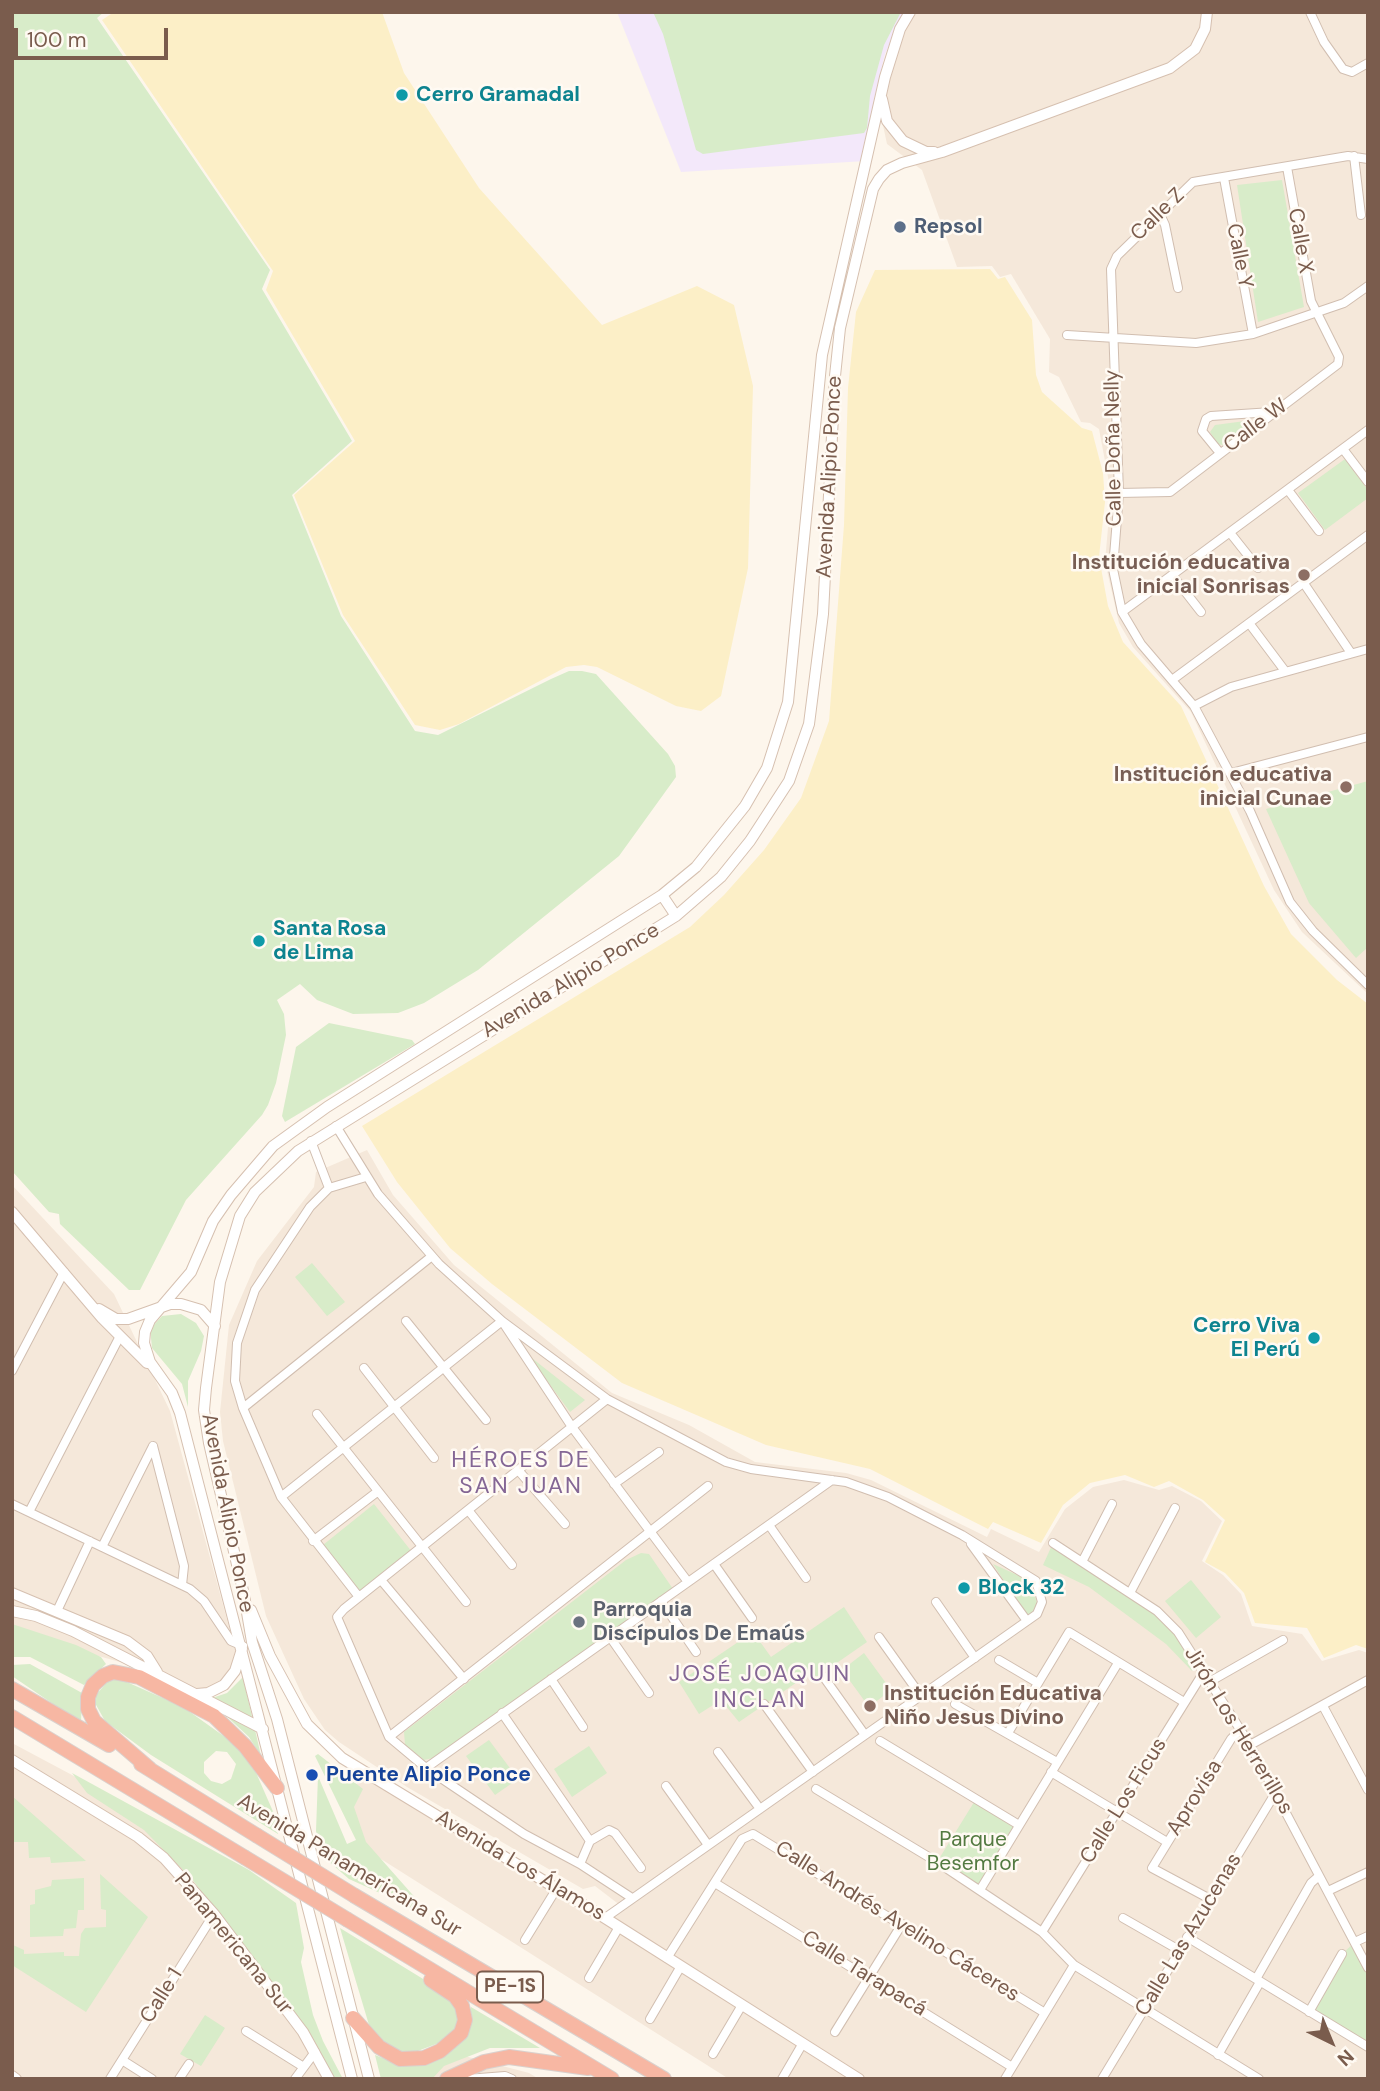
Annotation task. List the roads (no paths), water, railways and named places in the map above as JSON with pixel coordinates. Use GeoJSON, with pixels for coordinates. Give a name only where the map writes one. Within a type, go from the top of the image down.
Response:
{"type":"FeatureCollection","features":[{"type":"Feature","properties":{"kind":"highway"},"geometry":{"type":"LineString","coordinates":[[150,1769],[94,1721],[88,1709],[88,1697],[93,1685],[103,1676],[113,1672],[139,1677],[214,1716],[245,1746],[277,1788]]}},
{"type":"Feature","properties":{"kind":"highway","name":"Avenida Panamericana Sur"},"geometry":{"type":"LineString","coordinates":[[12,1689],[150,1769],[355,1896],[664,2079]]}},
{"type":"Feature","properties":{"kind":"highway","name":"PE-1S"},"geometry":{"type":"LineString","coordinates":[[12,1717],[612,2079]]}},
{"type":"Feature","properties":{"kind":"highway"},"geometry":{"type":"LineString","coordinates":[[353,2018],[379,2048],[400,2059],[424,2058],[446,2047],[461,2033],[464,2020],[462,2006],[455,1996],[415,1969],[407,1955]]}},
{"type":"Feature","properties":{"kind":"highway"},"geometry":{"type":"LineString","coordinates":[[447,2079],[484,2062],[509,2057],[596,2069]]}},
{"type":"Feature","properties":{"kind":"main road","name":"Avenida Alipio Ponce"},"geometry":{"type":"LineString","coordinates":[[352,2079],[243,1646],[177,1404],[150,1362],[144,1343],[150,1320],[191,1272],[214,1221],[231,1195],[253,1166],[286,1134],[662,895],[721,840],[746,806],[767,768],[783,723],[792,667],[822,355],[892,49],[910,12]]}},
{"type":"Feature","properties":{"kind":"main road","name":"Avenida Alipio Ponce"},"geometry":{"type":"LineString","coordinates":[[369,2079],[277,1719],[252,1642],[244,1595],[223,1513],[204,1410],[219,1282],[240,1216],[275,1169],[311,1141],[676,916],[721,877],[750,841],[789,781],[809,724],[828,548],[835,376],[840,328],[873,189],[887,170],[902,163],[942,152],[1170,68],[1195,49],[1205,29],[1207,12]]}},
{"type":"Feature","properties":{"kind":"main road"},"geometry":{"type":"LineString","coordinates":[[881,93],[887,121],[903,141],[926,152],[942,152]]}},
{"type":"Feature","properties":{"kind":"main road"},"geometry":{"type":"LineString","coordinates":[[662,895],[676,916]]}},
{"type":"Feature","properties":{"kind":"main road"},"geometry":{"type":"LineString","coordinates":[[12,1212],[120,1336],[157,1372]]}},
{"type":"Feature","properties":{"kind":"main road"},"geometry":{"type":"LineString","coordinates":[[86,1298],[116,1319],[139,1317],[170,1304],[191,1306],[209,1317],[215,1326]]}},
{"type":"Feature","properties":{"kind":"main road"},"geometry":{"type":"LineString","coordinates":[[12,1593],[127,1641],[146,1656],[157,1672]]}},
{"type":"Feature","properties":{"kind":"main road","name":"Avenida Los Álamos"},"geometry":{"type":"LineString","coordinates":[[244,1595],[270,1656],[307,1724],[324,1743],[370,1777],[606,1918],[859,2079]]}},
{"type":"Feature","properties":{"kind":"main road"},"geometry":{"type":"LineString","coordinates":[[12,1611],[36,1616],[73,1631],[263,1729]]}},
{"type":"Feature","properties":{"kind":"main road"},"geometry":{"type":"LineString","coordinates":[[197,1694],[217,1690],[230,1679],[243,1646]]}},
{"type":"Feature","properties":{"kind":"main road","name":"Panamericana Sur"},"geometry":{"type":"LineString","coordinates":[[12,1760],[138,1837],[164,1858],[214,1914],[315,2052],[328,2079]]}},
{"type":"Feature","properties":{"kind":"street"},"geometry":{"type":"LineString","coordinates":[[1310,12],[1324,42],[1343,69],[1352,72],[1368,63]]}},
{"type":"Feature","properties":{"kind":"street"},"geometry":{"type":"LineString","coordinates":[[1354,156],[1361,215]]}},
{"type":"Feature","properties":{"kind":"street","name":"Calle Z"},"geometry":{"type":"LineString","coordinates":[[1112,337],[1112,262],[1159,212],[1193,182],[1354,156],[1368,159]]}},
{"type":"Feature","properties":{"kind":"street","name":"Calle X"},"geometry":{"type":"LineString","coordinates":[[1287,167],[1316,314]]}},
{"type":"Feature","properties":{"kind":"street","name":"Calle Y"},"geometry":{"type":"LineString","coordinates":[[1224,178],[1253,334]]}},
{"type":"Feature","properties":{"kind":"street"},"geometry":{"type":"LineString","coordinates":[[1159,212],[1165,225],[1178,288]]}},
{"type":"Feature","properties":{"kind":"street"},"geometry":{"type":"LineString","coordinates":[[1067,335],[1196,343],[1253,334],[1344,303],[1368,286]]}},
{"type":"Feature","properties":{"kind":"street","name":"Calle W"},"geometry":{"type":"LineString","coordinates":[[1119,493],[1170,492],[1338,364],[1339,357],[1316,314]]}},
{"type":"Feature","properties":{"kind":"street","name":"Calle Doña Nelly"},"geometry":{"type":"LineString","coordinates":[[1112,337],[1119,493],[1112,569],[1122,612],[1141,644],[1194,706],[1230,773],[1290,902],[1313,932],[1368,985]]}},
{"type":"Feature","properties":{"kind":"street"},"geometry":{"type":"LineString","coordinates":[[1220,453],[1202,430],[1206,419],[1212,415],[1274,412]]}},
{"type":"Feature","properties":{"kind":"street"},"geometry":{"type":"LineString","coordinates":[[1122,612],[1231,534],[1368,430]]}},
{"type":"Feature","properties":{"kind":"street"},"geometry":{"type":"LineString","coordinates":[[1343,449],[1368,482]]}},
{"type":"Feature","properties":{"kind":"street"},"geometry":{"type":"LineString","coordinates":[[1289,490],[1319,531]]}},
{"type":"Feature","properties":{"kind":"street"},"geometry":{"type":"LineString","coordinates":[[1231,534],[1258,568]]}},
{"type":"Feature","properties":{"kind":"street"},"geometry":{"type":"LineString","coordinates":[[1172,680],[1364,538],[1368,551]]}},
{"type":"Feature","properties":{"kind":"street"},"geometry":{"type":"LineString","coordinates":[[1173,576],[1201,612]]}},
{"type":"Feature","properties":{"kind":"street"},"geometry":{"type":"LineString","coordinates":[[1303,582],[1351,653]]}},
{"type":"Feature","properties":{"kind":"street"},"geometry":{"type":"LineString","coordinates":[[1249,623],[1285,671]]}},
{"type":"Feature","properties":{"kind":"street"},"geometry":{"type":"LineString","coordinates":[[1194,706],[1231,687],[1368,649]]}},
{"type":"Feature","properties":{"kind":"street"},"geometry":{"type":"LineString","coordinates":[[1230,773],[1368,737]]}},
{"type":"Feature","properties":{"kind":"street"},"geometry":{"type":"LineString","coordinates":[[337,1126],[366,1177],[432,1256],[502,1321],[607,1399],[726,1462],[751,1469],[832,1480],[888,1497],[968,1539],[1036,1581],[1042,1602],[1037,1614],[606,1918]]}},
{"type":"Feature","properties":{"kind":"street"},"geometry":{"type":"LineString","coordinates":[[311,1141],[329,1188]]}},
{"type":"Feature","properties":{"kind":"street"},"geometry":{"type":"LineString","coordinates":[[359,1597],[281,1497],[243,1408],[234,1370],[237,1343],[255,1290],[310,1207],[329,1188],[366,1177]]}},
{"type":"Feature","properties":{"kind":"street"},"geometry":{"type":"LineString","coordinates":[[243,1408],[432,1256]]}},
{"type":"Feature","properties":{"kind":"street"},"geometry":{"type":"LineString","coordinates":[[12,1371],[64,1272]]}},
{"type":"Feature","properties":{"kind":"street"},"geometry":{"type":"LineString","coordinates":[[406,1321],[486,1420]]}},
{"type":"Feature","properties":{"kind":"street"},"geometry":{"type":"LineString","coordinates":[[281,1497],[502,1321]]}},
{"type":"Feature","properties":{"kind":"street"},"geometry":{"type":"LineString","coordinates":[[502,1321],[572,1427],[688,1582]]}},
{"type":"Feature","properties":{"kind":"street"},"geometry":{"type":"LineString","coordinates":[[29,1512],[120,1336]]}},
{"type":"Feature","properties":{"kind":"street"},"geometry":{"type":"LineString","coordinates":[[364,1368],[434,1458]]}},
{"type":"Feature","properties":{"kind":"street"},"geometry":{"type":"LineString","coordinates":[[607,1399],[359,1597],[337,1618],[390,1737],[426,1768],[524,1834],[580,1864],[632,1898]]}},
{"type":"Feature","properties":{"kind":"street"},"geometry":{"type":"LineString","coordinates":[[317,1414],[342,1449],[466,1602]]}},
{"type":"Feature","properties":{"kind":"street"},"geometry":{"type":"LineString","coordinates":[[102,1547],[153,1446],[184,1566],[182,1585]]}},
{"type":"Feature","properties":{"kind":"street"},"geometry":{"type":"LineString","coordinates":[[614,1484],[659,1452]]}},
{"type":"Feature","properties":{"kind":"street"},"geometry":{"type":"LineString","coordinates":[[518,1470],[565,1524]]}},
{"type":"Feature","properties":{"kind":"street"},"geometry":{"type":"LineString","coordinates":[[426,1768],[832,1480]]}},
{"type":"Feature","properties":{"kind":"street"},"geometry":{"type":"LineString","coordinates":[[390,1737],[708,1486]]}},
{"type":"Feature","properties":{"kind":"street"},"geometry":{"type":"LineString","coordinates":[[313,1541],[377,1492]]}},
{"type":"Feature","properties":{"kind":"street"},"geometry":{"type":"LineString","coordinates":[[12,1504],[182,1585],[204,1601],[231,1641],[243,1646]]}},
{"type":"Feature","properties":{"kind":"street"},"geometry":{"type":"LineString","coordinates":[[1082,1562],[1112,1504]]}},
{"type":"Feature","properties":{"kind":"street"},"geometry":{"type":"LineString","coordinates":[[1130,1593],[1175,1508]]}},
{"type":"Feature","properties":{"kind":"street"},"geometry":{"type":"LineString","coordinates":[[468,1510],[512,1565]]}},
{"type":"Feature","properties":{"kind":"street"},"geometry":{"type":"LineString","coordinates":[[769,1525],[806,1578]]}},
{"type":"Feature","properties":{"kind":"street"},"geometry":{"type":"LineString","coordinates":[[968,1539],[1027,1621]]}},
{"type":"Feature","properties":{"kind":"street"},"geometry":{"type":"LineString","coordinates":[[57,1611],[90,1541]]}},
{"type":"Feature","properties":{"kind":"street","name":"Jirón Los Herrerillos"},"geometry":{"type":"LineString","coordinates":[[1053,1543],[1157,1611],[1178,1632],[1205,1670],[1250,1745],[1368,1968]]}},
{"type":"Feature","properties":{"kind":"street"},"geometry":{"type":"LineString","coordinates":[[714,1564],[752,1618]]}},
{"type":"Feature","properties":{"kind":"street"},"geometry":{"type":"LineString","coordinates":[[380,1580],[464,1679]]}},
{"type":"Feature","properties":{"kind":"street"},"geometry":{"type":"LineString","coordinates":[[661,1601],[696,1652]]}},
{"type":"Feature","properties":{"kind":"street"},"geometry":{"type":"LineString","coordinates":[[936,1602],[975,1658]]}},
{"type":"Feature","properties":{"kind":"street"},"geometry":{"type":"LineString","coordinates":[[1008,1733],[1069,1632],[1184,1702]]}},
{"type":"Feature","properties":{"kind":"street"},"geometry":{"type":"LineString","coordinates":[[610,1637],[649,1693]]}},
{"type":"Feature","properties":{"kind":"street"},"geometry":{"type":"LineString","coordinates":[[879,1637],[921,1696]]}},
{"type":"Feature","properties":{"kind":"street"},"geometry":{"type":"LineString","coordinates":[[1212,1681],[1283,1640]]}},
{"type":"Feature","properties":{"kind":"street"},"geometry":{"type":"LineString","coordinates":[[999,1660],[1038,1683]]}},
{"type":"Feature","properties":{"kind":"street"},"geometry":{"type":"LineString","coordinates":[[980,1890],[1118,1663]]}},
{"type":"Feature","properties":{"kind":"street","name":"Calle Los Ficus"},"geometry":{"type":"LineString","coordinates":[[1042,1932],[1205,1670]]}},
{"type":"Feature","properties":{"kind":"street"},"geometry":{"type":"LineString","coordinates":[[823,1676],[865,1735]]}},
{"type":"Feature","properties":{"kind":"street"},"geometry":{"type":"LineString","coordinates":[[551,1678],[583,1727]]}},
{"type":"Feature","properties":{"kind":"street"},"geometry":{"type":"LineString","coordinates":[[1250,1745],[1368,1680]]}},
{"type":"Feature","properties":{"kind":"street"},"geometry":{"type":"LineString","coordinates":[[764,1704],[813,1772]]}},
{"type":"Feature","properties":{"kind":"street"},"geometry":{"type":"LineString","coordinates":[[955,1704],[1057,1762]]}},
{"type":"Feature","properties":{"kind":"street"},"geometry":{"type":"LineString","coordinates":[[1323,1706],[1368,1790]]}},
{"type":"Feature","properties":{"kind":"street"},"geometry":{"type":"LineString","coordinates":[[502,1713],[590,1841]]}},
{"type":"Feature","properties":{"kind":"street","name":"Aprovisa"},"geometry":{"type":"LineString","coordinates":[[1210,1899],[1152,1868],[1231,1739],[1240,1730]]}},
{"type":"Feature","properties":{"kind":"street"},"geometry":{"type":"LineString","coordinates":[[880,1741],[1018,1825]]}},
{"type":"Feature","properties":{"kind":"street"},"geometry":{"type":"LineString","coordinates":[[718,1752],[760,1809]]}},
{"type":"Feature","properties":{"kind":"street"},"geometry":{"type":"LineString","coordinates":[[1051,1772],[1167,1842]]}},
{"type":"Feature","properties":{"kind":"street"},"geometry":{"type":"LineString","coordinates":[[666,1786],[708,1845]]}},
{"type":"Feature","properties":{"kind":"street"},"geometry":{"type":"LineString","coordinates":[[816,1790],[980,1890],[1042,1932],[1074,1965],[1143,2010],[1259,2079]]}},
{"type":"Feature","properties":{"kind":"street","name":"Calle Las Azucenas"},"geometry":{"type":"LineString","coordinates":[[1102,2079],[1276,1792]]}},
{"type":"Feature","properties":{"kind":"street"},"geometry":{"type":"LineString","coordinates":[[580,1864],[590,1841],[606,1830],[612,1831],[641,1868]]}},
{"type":"Feature","properties":{"kind":"street","name":"Calle Andrés Avelino Cáceres"},"geometry":{"type":"LineString","coordinates":[[715,1883],[747,1834],[753,1834],[1045,2013]]}},
{"type":"Feature","properties":{"kind":"street"},"geometry":{"type":"LineString","coordinates":[[1328,1891],[1368,1872]]}},
{"type":"Feature","properties":{"kind":"street"},"geometry":{"type":"LineString","coordinates":[[1218,2054],[1311,1883],[1319,1876]]}},
{"type":"Feature","properties":{"kind":"street"},"geometry":{"type":"LineString","coordinates":[[667,1958],[715,1883]]}},
{"type":"Feature","properties":{"kind":"street","name":"Calle Tarapacá"},"geometry":{"type":"LineString","coordinates":[[715,1883],[870,1976],[1012,2067]]}},
{"type":"Feature","properties":{"kind":"street"},"geometry":{"type":"LineString","coordinates":[[525,1940],[557,1888]]}},
{"type":"Feature","properties":{"kind":"street","name":"Calle 1"},"geometry":{"type":"LineString","coordinates":[[110,2079],[214,1914]]}},
{"type":"Feature","properties":{"kind":"street"},"geometry":{"type":"LineString","coordinates":[[1123,1918],[1179,1950]]}},
{"type":"Feature","properties":{"kind":"street"},"geometry":{"type":"LineString","coordinates":[[835,2032],[902,1924]]}},
{"type":"Feature","properties":{"kind":"street"},"geometry":{"type":"LineString","coordinates":[[589,1978],[619,1927]]}},
{"type":"Feature","properties":{"kind":"street"},"geometry":{"type":"LineString","coordinates":[[1355,1941],[1368,1936]]}},
{"type":"Feature","properties":{"kind":"street"},"geometry":{"type":"LineString","coordinates":[[1187,1937],[1368,2047]]}},
{"type":"Feature","properties":{"kind":"street"},"geometry":{"type":"LineString","coordinates":[[1309,2012],[1342,1954]]}},
{"type":"Feature","properties":{"kind":"street"},"geometry":{"type":"LineString","coordinates":[[1005,2079],[1074,1965]]}},
{"type":"Feature","properties":{"kind":"street"},"geometry":{"type":"LineString","coordinates":[[650,2020],[681,1966]]}},
{"type":"Feature","properties":{"kind":"street"},"geometry":{"type":"LineString","coordinates":[[713,2054],[742,2005]]}},
{"type":"Feature","properties":{"kind":"street"},"geometry":{"type":"LineString","coordinates":[[246,2031],[302,2066]]}},
{"type":"Feature","properties":{"kind":"street"},"geometry":{"type":"LineString","coordinates":[[782,2079],[803,2043]]}},
{"type":"Feature","properties":{"kind":"street"},"geometry":{"type":"LineString","coordinates":[[295,2079],[302,2066],[315,2052]]}},
{"type":"Feature","properties":{"kind":"street"},"geometry":{"type":"LineString","coordinates":[[122,2060],[152,2079]]}},
{"type":"Feature","properties":{"kind":"street"},"geometry":{"type":"LineString","coordinates":[[179,2079],[189,2064]]}},
{"type":"Feature","properties":{"kind":"street"},"geometry":{"type":"LineString","coordinates":[[467,2079],[490,2076],[512,2079]]}},
{"type":"Feature","properties":{"kind":"place","name":"Cerro Gramadal"},"geometry":{"type":"Point","coordinates":[402,95]}},
{"type":"Feature","properties":{"kind":"place","name":"Repsol"},"geometry":{"type":"Point","coordinates":[900,227]}},
{"type":"Feature","properties":{"kind":"place","name":"Institución educativa inicial Sonrisas"},"geometry":{"type":"Point","coordinates":[1304,575]}},
{"type":"Feature","properties":{"kind":"place","name":"Institución educativa inicial Cunae"},"geometry":{"type":"Point","coordinates":[1346,787]}},
{"type":"Feature","properties":{"kind":"place","name":"Santa Rosa de Lima"},"geometry":{"type":"Point","coordinates":[259,941]}},
{"type":"Feature","properties":{"kind":"place","name":"Cerro Viva El Perú"},"geometry":{"type":"Point","coordinates":[1314,1338]}},
{"type":"Feature","properties":{"kind":"place","name":"Block 32"},"geometry":{"type":"Point","coordinates":[964,1588]}},
{"type":"Feature","properties":{"kind":"place","name":"Parroquia Discípulos De Emaús"},"geometry":{"type":"Point","coordinates":[579,1622]}},
{"type":"Feature","properties":{"kind":"place","name":"Institución Educativa Niño Jesus Divino"},"geometry":{"type":"Point","coordinates":[870,1706]}},
{"type":"Feature","properties":{"kind":"place","name":"Puente Alipio Ponce"},"geometry":{"type":"Point","coordinates":[312,1775]}},
{"type":"Feature","properties":{"kind":"district","name":"HÉROES DE SAN JUAN"},"geometry":{"type":"Point","coordinates":[521,1474]}},
{"type":"Feature","properties":{"kind":"district","name":"JOSÉ JOAQUIN INCLAN"},"geometry":{"type":"Point","coordinates":[760,1688]}},
{"type":"Feature","properties":{"kind":"park label","name":"Parque Besemfor"},"geometry":{"type":"Point","coordinates":[973,1852]}}]}
